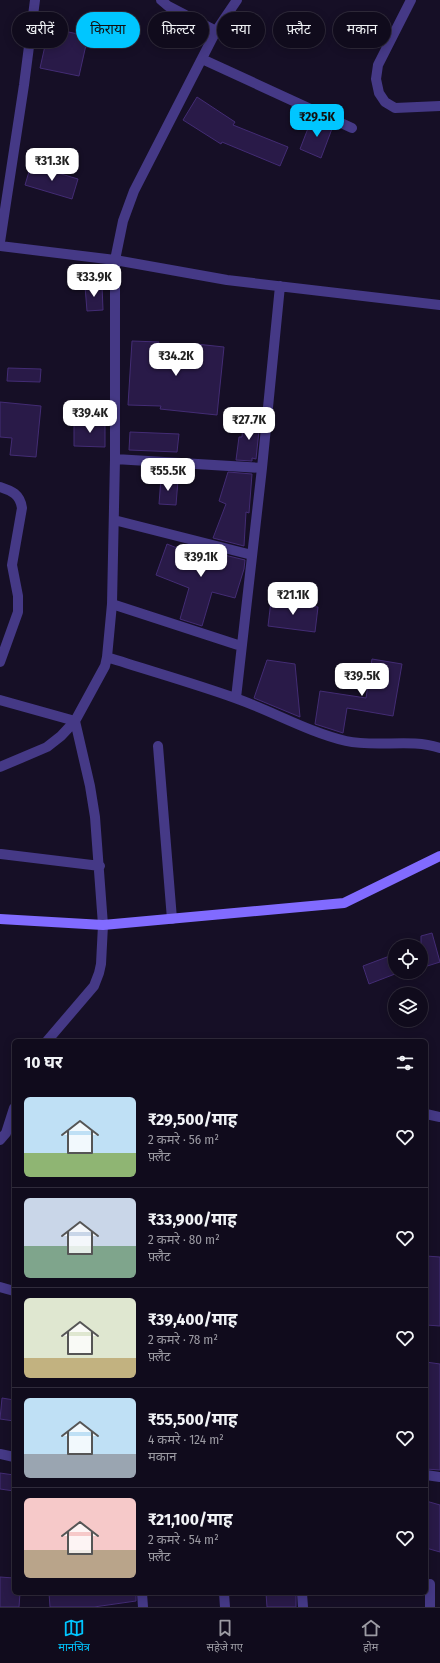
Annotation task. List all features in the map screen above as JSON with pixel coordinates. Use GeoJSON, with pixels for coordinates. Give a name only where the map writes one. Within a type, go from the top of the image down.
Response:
{"type":"FeatureCollection","features":[{"type":"Feature","properties":{"kind":"main road"},"geometry":{"type":"LineString","coordinates":[[0,919],[103,925],[344,903],[440,856]]}},
{"type":"Feature","properties":{"kind":"street"},"geometry":{"type":"LineString","coordinates":[[0,242],[24,85],[35,0]]}},
{"type":"Feature","properties":{"kind":"street"},"geometry":{"type":"LineString","coordinates":[[161,0],[168,6],[216,31]]}},
{"type":"Feature","properties":{"kind":"street"},"geometry":{"type":"LineString","coordinates":[[0,767],[48,747],[61,736],[75,721],[105,666],[108,657],[112,604],[114,520],[115,260],[123,221],[134,191],[216,31],[237,0]]}},
{"type":"Feature","properties":{"kind":"street"},"geometry":{"type":"LineString","coordinates":[[411,0],[378,64],[376,78],[379,93],[385,102],[395,108],[440,106]]}},
{"type":"Feature","properties":{"kind":"street"},"geometry":{"type":"LineString","coordinates":[[202,59],[352,128]]}},
{"type":"Feature","properties":{"kind":"street"},"geometry":{"type":"LineString","coordinates":[[0,246],[115,260],[227,280],[440,305]]}},
{"type":"Feature","properties":{"kind":"street"},"geometry":{"type":"LineString","coordinates":[[236,698],[262,468],[280,286]]}},
{"type":"Feature","properties":{"kind":"street"},"geometry":{"type":"LineString","coordinates":[[115,459],[262,468]]}},
{"type":"Feature","properties":{"kind":"street"},"geometry":{"type":"LineString","coordinates":[[0,487],[18,495],[21,500],[22,508],[12,565],[18,596],[18,612],[0,662]]}},
{"type":"Feature","properties":{"kind":"street"},"geometry":{"type":"LineString","coordinates":[[114,520],[252,556]]}},
{"type":"Feature","properties":{"kind":"street"},"geometry":{"type":"LineString","coordinates":[[112,604],[241,646]]}},
{"type":"Feature","properties":{"kind":"street"},"geometry":{"type":"LineString","coordinates":[[108,657],[236,698],[345,741],[357,743],[416,743],[440,748]]}},
{"type":"Feature","properties":{"kind":"street"},"geometry":{"type":"LineString","coordinates":[[0,700],[75,721]]}},
{"type":"Feature","properties":{"kind":"street"},"geometry":{"type":"LineString","coordinates":[[49,1038],[97,981],[101,964],[103,925],[100,866],[90,786],[75,721]]}},
{"type":"Feature","properties":{"kind":"street"},"geometry":{"type":"LineString","coordinates":[[158,746],[172,919]]}},
{"type":"Feature","properties":{"kind":"street"},"geometry":{"type":"LineString","coordinates":[[1,854],[100,866]]}},
{"type":"Feature","properties":{"kind":"street"},"geometry":{"type":"LineString","coordinates":[[0,1140],[6,1133],[12,1114]]}},
{"type":"Feature","properties":{"kind":"street"},"geometry":{"type":"LineString","coordinates":[[428,1114],[440,1117]]}},
{"type":"Feature","properties":{"kind":"street"},"geometry":{"type":"LineString","coordinates":[[0,1287],[12,1290]]}},
{"type":"Feature","properties":{"kind":"street"},"geometry":{"type":"LineString","coordinates":[[0,1454],[12,1457]]}},
{"type":"Feature","properties":{"kind":"street"},"geometry":{"type":"LineString","coordinates":[[428,1475],[440,1477]]}},
{"type":"Feature","properties":{"kind":"street"},"geometry":{"type":"LineString","coordinates":[[430,1607],[432,1585]]}},
{"type":"Feature","properties":{"kind":"street"},"geometry":{"type":"LineString","coordinates":[[142,1595],[143,1607]]}},
{"type":"Feature","properties":{"kind":"street"},"geometry":{"type":"LineString","coordinates":[[224,1595],[225,1607]]}},
{"type":"Feature","properties":{"kind":"street"},"geometry":{"type":"LineString","coordinates":[[302,1595],[303,1607]]}},
{"type":"Feature","properties":{"kind":"building"},"geometry":{"type":"Polygon","coordinates":[[[68,32],[76,34],[76,48],[85,48],[79,76],[40,68],[44,48],[68,48],[68,32]]]}},
{"type":"Feature","properties":{"kind":"building"},"geometry":{"type":"Polygon","coordinates":[[[197,97],[235,122],[233,125],[288,147],[280,166],[222,142],[221,144],[183,120],[197,97]]]}},
{"type":"Feature","properties":{"kind":"building"},"geometry":{"type":"Polygon","coordinates":[[[312,118],[333,126],[321,158],[300,149],[312,118]]]}},
{"type":"Feature","properties":{"kind":"building"},"geometry":{"type":"Polygon","coordinates":[[[31,165],[78,179],[72,199],[25,185],[31,165]]]}},
{"type":"Feature","properties":{"kind":"building"},"geometry":{"type":"Polygon","coordinates":[[[102,285],[103,310],[87,311],[85,286],[102,285]]]}},
{"type":"Feature","properties":{"kind":"building"},"geometry":{"type":"Polygon","coordinates":[[[132,341],[159,342],[158,344],[195,348],[196,344],[224,347],[217,415],[160,409],[161,406],[128,405],[132,341]]]}},
{"type":"Feature","properties":{"kind":"building"},"geometry":{"type":"Polygon","coordinates":[[[8,368],[41,369],[40,382],[7,381],[8,368]]]}},
{"type":"Feature","properties":{"kind":"building"},"geometry":{"type":"Polygon","coordinates":[[[0,402],[41,406],[36,457],[10,455],[12,438],[0,437],[0,402]]]}},
{"type":"Feature","properties":{"kind":"building"},"geometry":{"type":"Polygon","coordinates":[[[243,419],[260,421],[256,459],[252,458],[252,461],[236,460],[239,437],[242,437],[243,419]]]}},
{"type":"Feature","properties":{"kind":"building"},"geometry":{"type":"Polygon","coordinates":[[[74,421],[105,422],[105,447],[74,446],[74,421]]]}},
{"type":"Feature","properties":{"kind":"building"},"geometry":{"type":"Polygon","coordinates":[[[130,432],[179,434],[177,452],[129,450],[130,432]]]}},
{"type":"Feature","properties":{"kind":"building"},"geometry":{"type":"Polygon","coordinates":[[[228,472],[252,474],[249,513],[246,512],[244,546],[213,538],[226,504],[219,501],[228,472]]]}},
{"type":"Feature","properties":{"kind":"building"},"geometry":{"type":"Polygon","coordinates":[[[161,478],[178,480],[176,505],[159,504],[161,478]]]}},
{"type":"Feature","properties":{"kind":"building"},"geometry":{"type":"Polygon","coordinates":[[[167,544],[205,559],[208,551],[245,560],[244,569],[235,598],[212,592],[202,626],[180,619],[189,588],[156,575],[167,544]]]}},
{"type":"Feature","properties":{"kind":"building"},"geometry":{"type":"Polygon","coordinates":[[[271,601],[318,607],[315,632],[268,626],[271,601]]]}},
{"type":"Feature","properties":{"kind":"building"},"geometry":{"type":"Polygon","coordinates":[[[372,659],[402,664],[393,716],[347,708],[343,733],[315,724],[320,691],[366,698],[372,659]]]}},
{"type":"Feature","properties":{"kind":"building"},"geometry":{"type":"Polygon","coordinates":[[[267,660],[295,664],[300,717],[254,698],[267,660]]]}},
{"type":"Feature","properties":{"kind":"building"},"geometry":{"type":"Polygon","coordinates":[[[432,933],[440,962],[428,966],[428,939],[421,939],[421,936],[432,933]]]}},
{"type":"Feature","properties":{"kind":"building"},"geometry":{"type":"Polygon","coordinates":[[[388,957],[388,977],[369,984],[363,966],[388,957]]]}},
{"type":"Feature","properties":{"kind":"building"},"geometry":{"type":"Polygon","coordinates":[[[428,1256],[440,1257],[440,1326],[428,1325],[428,1256]]]}},
{"type":"Feature","properties":{"kind":"building"},"geometry":{"type":"Polygon","coordinates":[[[428,1362],[440,1364],[440,1470],[428,1469],[428,1362]]]}},
{"type":"Feature","properties":{"kind":"building"},"geometry":{"type":"Polygon","coordinates":[[[2,1398],[12,1400],[12,1421],[0,1419],[2,1398]]]}},
{"type":"Feature","properties":{"kind":"building"},"geometry":{"type":"Polygon","coordinates":[[[0,1473],[12,1475],[12,1491],[0,1489],[0,1473]]]}},
{"type":"Feature","properties":{"kind":"building"},"geometry":{"type":"Polygon","coordinates":[[[428,1502],[440,1505],[440,1552],[428,1549],[428,1502]]]}},
{"type":"Feature","properties":{"kind":"building"},"geometry":{"type":"Polygon","coordinates":[[[0,1577],[12,1578],[12,1595],[20,1595],[19,1607],[0,1607],[0,1577]]]}},
{"type":"Feature","properties":{"kind":"building"},"geometry":{"type":"Polygon","coordinates":[[[49,1595],[136,1595],[136,1601],[94,1607],[50,1607],[49,1595]]]}},
{"type":"Feature","properties":{"kind":"building"},"geometry":{"type":"Polygon","coordinates":[[[266,1595],[296,1595],[296,1607],[267,1607],[266,1595]]]}}]}
